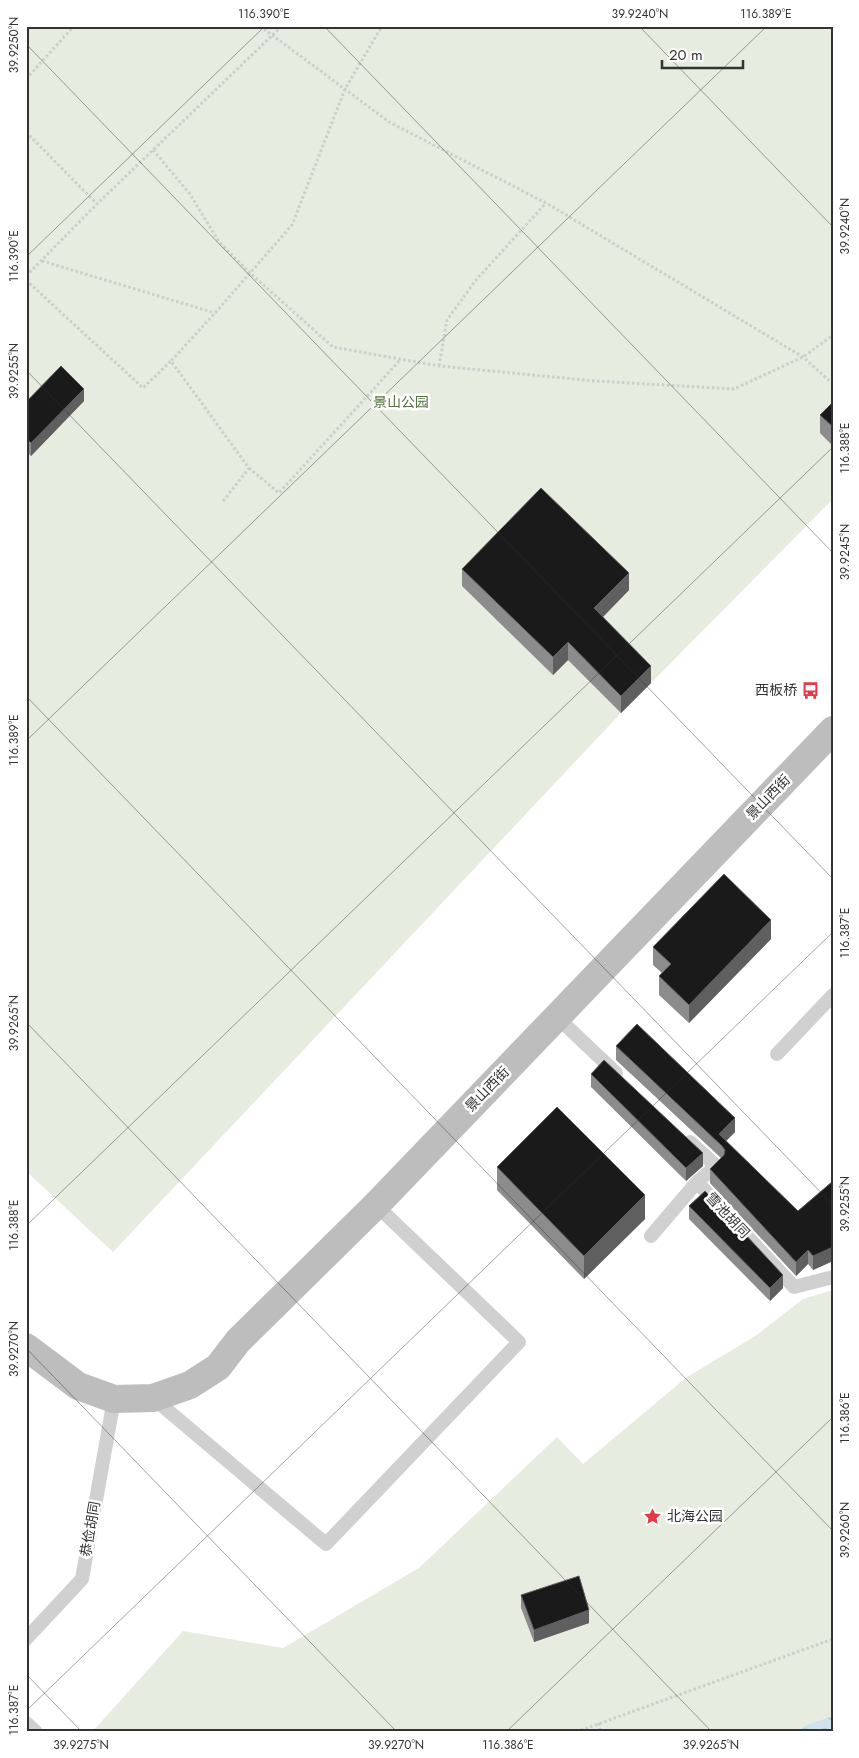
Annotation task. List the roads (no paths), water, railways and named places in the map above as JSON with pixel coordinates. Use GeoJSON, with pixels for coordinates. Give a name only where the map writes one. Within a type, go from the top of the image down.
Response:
{"type":"FeatureCollection","features":[{"type":"Feature","properties":{"kind":"street","name":"景山西街"},"geometry":{"type":"LineString","coordinates":[[114,1399],[153,1398],[190,1385],[218,1366],[238,1341],[376,1205],[833,730]]}},
{"type":"Feature","properties":{"kind":"street"},"geometry":{"type":"LineString","coordinates":[[26,1347],[78,1386],[114,1399]]}},
{"type":"Feature","properties":{"kind":"lane"},"geometry":{"type":"LineString","coordinates":[[778,1054],[833,995]]}},
{"type":"Feature","properties":{"kind":"lane"},"geometry":{"type":"LineString","coordinates":[[556,1017],[629,1085]]}},
{"type":"Feature","properties":{"kind":"lane","name":"雪池胡同"},"geometry":{"type":"LineString","coordinates":[[680,1132],[716,1166],[697,1182],[794,1287],[833,1277]]}},
{"type":"Feature","properties":{"kind":"lane"},"geometry":{"type":"LineString","coordinates":[[651,1236],[697,1182]]}},
{"type":"Feature","properties":{"kind":"lane"},"geometry":{"type":"LineString","coordinates":[[153,1398],[326,1544],[519,1342],[376,1205]]}},
{"type":"Feature","properties":{"kind":"lane","name":"恭俭胡同"},"geometry":{"type":"LineString","coordinates":[[26,1639],[82,1579],[114,1399]]}},
{"type":"Feature","properties":{"kind":"lane"},"geometry":{"type":"LineString","coordinates":[[26,1723],[36,1732]]}},
{"type":"Feature","properties":{"kind":"water"},"geometry":{"type":"Polygon","coordinates":[[[833,1716],[833,1732],[797,1732],[807,1725],[833,1716]]]}},
{"type":"Feature","properties":{"kind":"place","name":"西板桥"},"geometry":{"type":"Point","coordinates":[811,690]}},
{"type":"Feature","properties":{"kind":"place","name":"北海公园"},"geometry":{"type":"Point","coordinates":[653,1516]}},
{"type":"Feature","properties":{"kind":"park label","name":"景山公园"},"geometry":{"type":"Point","coordinates":[401,402]}}]}
